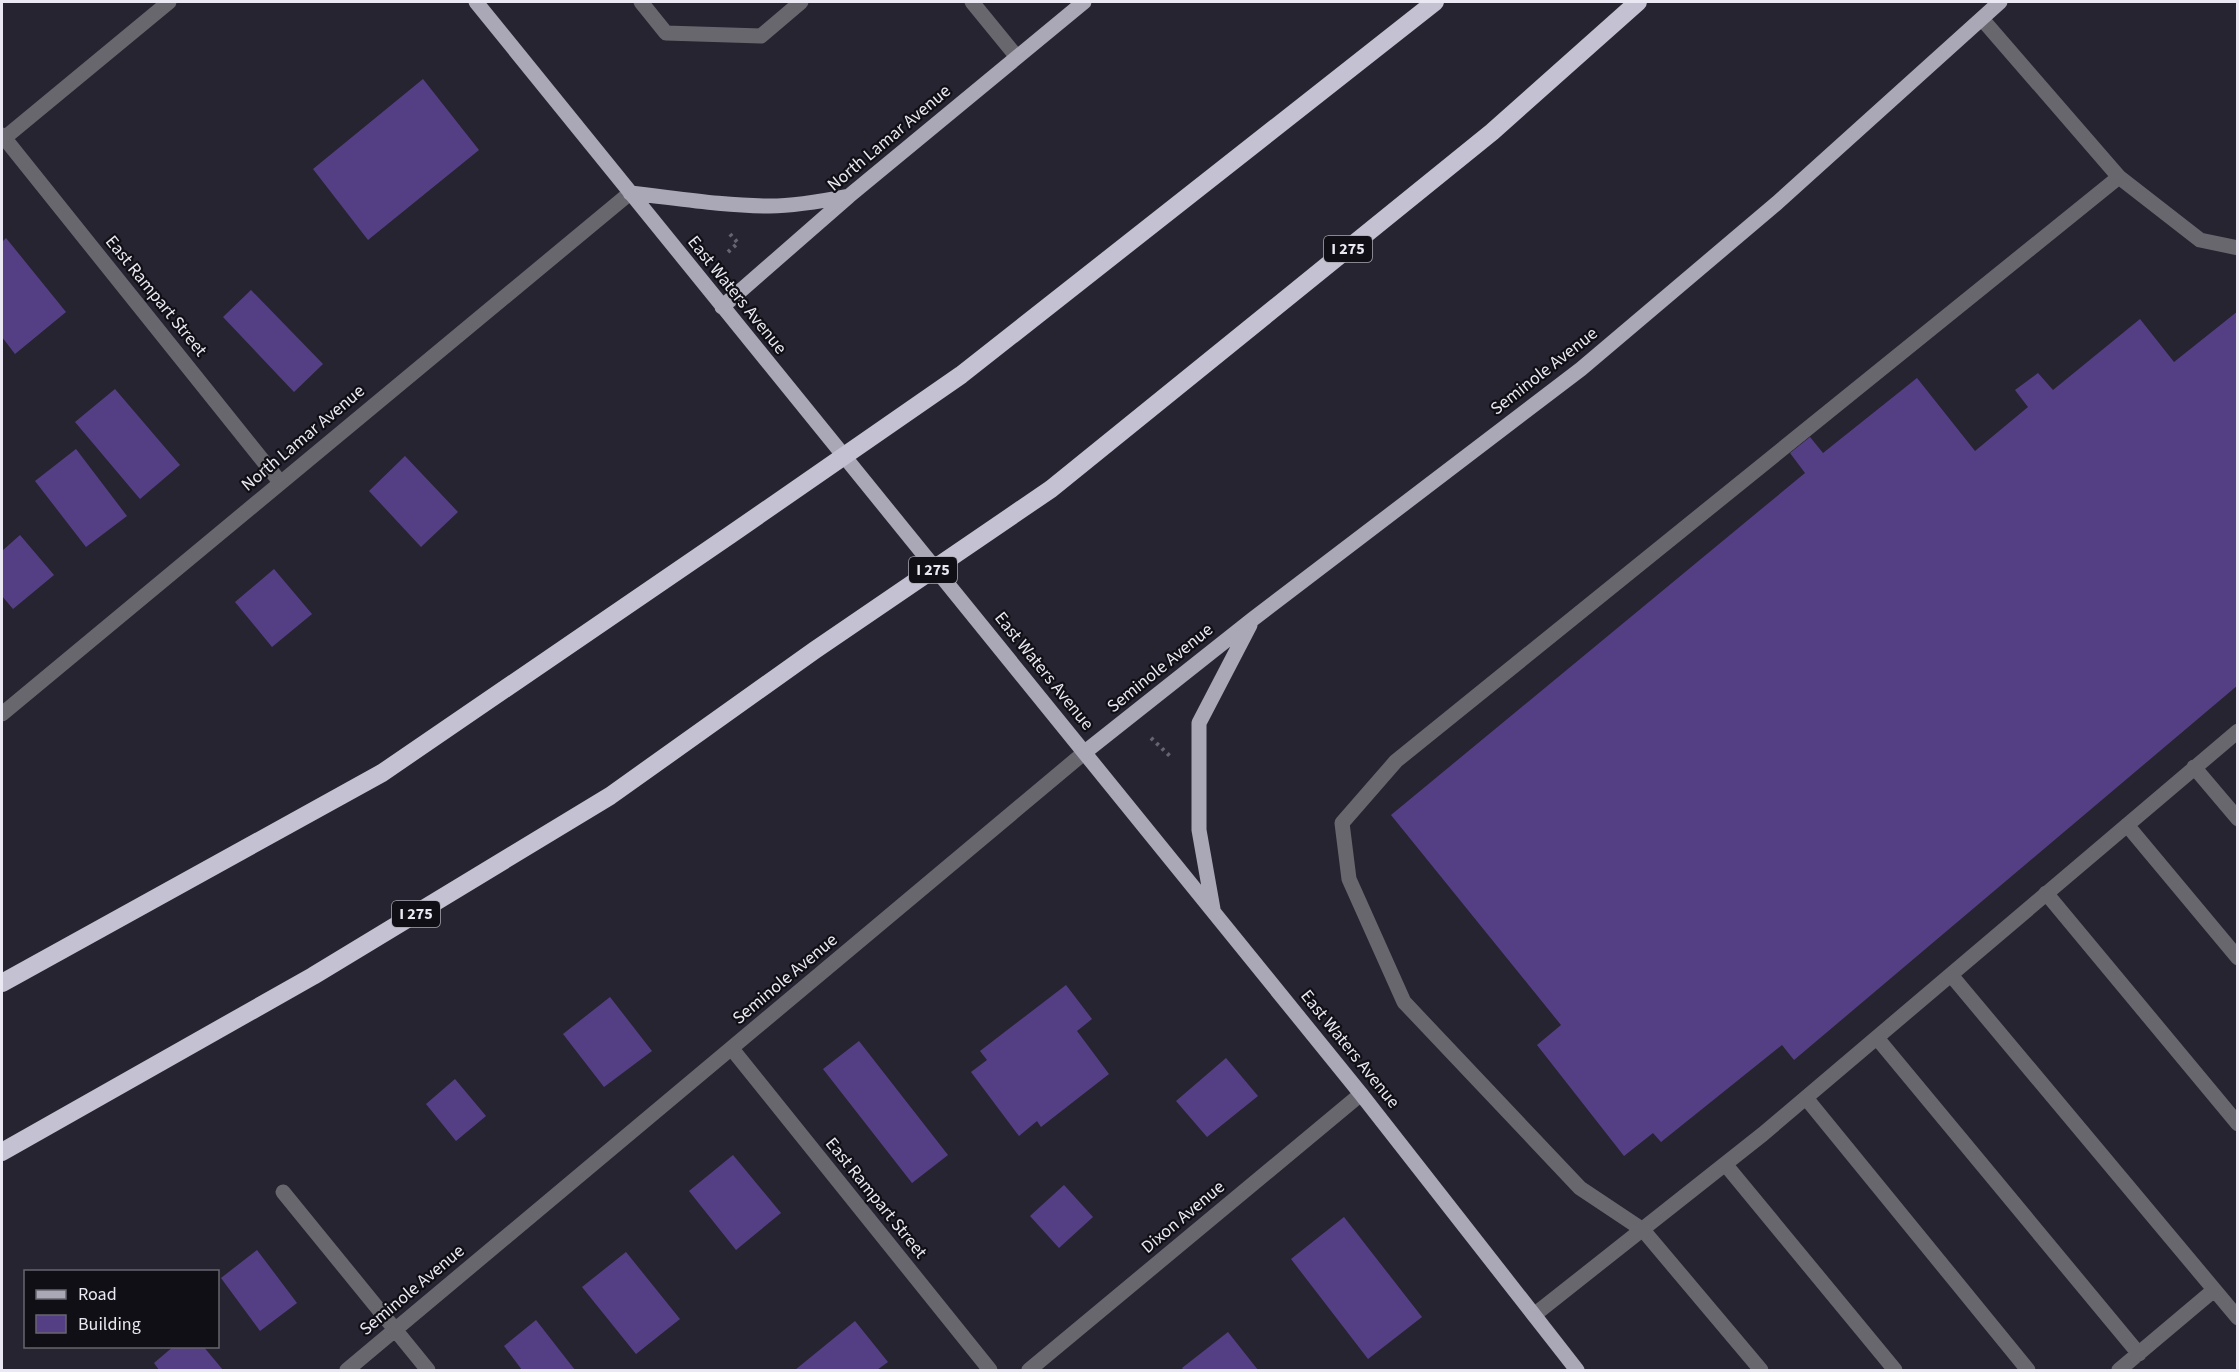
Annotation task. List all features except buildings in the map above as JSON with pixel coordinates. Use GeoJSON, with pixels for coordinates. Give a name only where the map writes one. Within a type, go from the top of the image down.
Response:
{"type":"FeatureCollection","features":[{"type":"Feature","properties":{"kind":"highway"},"geometry":{"type":"LineString","coordinates":[[2,983],[382,773],[730,535],[962,375],[1436,2]]}},
{"type":"Feature","properties":{"kind":"highway","name":"I 275"},"geometry":{"type":"LineString","coordinates":[[2,1152],[313,976],[599,803],[815,650],[1052,489],[1492,132],[1638,2]]}},
{"type":"Feature","properties":{"kind":"main road","name":"East Waters Avenue"},"geometry":{"type":"LineString","coordinates":[[476,2],[1361,1094],[1577,1371]]}},
{"type":"Feature","properties":{"kind":"main road","name":"North Lamar Avenue"},"geometry":{"type":"LineString","coordinates":[[722,307],[849,196],[1084,2]]}},
{"type":"Feature","properties":{"kind":"main road","name":"Seminole Avenue"},"geometry":{"type":"LineString","coordinates":[[1085,752],[1253,619],[1581,369],[1778,203],[2000,2]]}},
{"type":"Feature","properties":{"kind":"main road"},"geometry":{"type":"LineString","coordinates":[[630,193],[735,205],[773,206],[849,196]]}},
{"type":"Feature","properties":{"kind":"main road"},"geometry":{"type":"LineString","coordinates":[[1214,912],[1199,830],[1199,723],[1253,619]]}},
{"type":"Feature","properties":{"kind":"street"},"geometry":{"type":"LineString","coordinates":[[2,138],[169,2]]}},
{"type":"Feature","properties":{"kind":"street"},"geometry":{"type":"LineString","coordinates":[[641,2],[666,33],[761,36],[801,2]]}},
{"type":"Feature","properties":{"kind":"street"},"geometry":{"type":"LineString","coordinates":[[972,2],[1017,57]]}},
{"type":"Feature","properties":{"kind":"street"},"geometry":{"type":"LineString","coordinates":[[1982,18],[2119,177],[2200,240],[2238,248]]}},
{"type":"Feature","properties":{"kind":"street","name":"East Rampart Street"},"geometry":{"type":"LineString","coordinates":[[2,138],[280,482]]}},
{"type":"Feature","properties":{"kind":"street"},"geometry":{"type":"LineString","coordinates":[[1761,1371],[1643,1230],[1580,1188],[1404,1002],[1349,879],[1342,823],[1396,761],[2119,177]]}},
{"type":"Feature","properties":{"kind":"street","name":"North Lamar Avenue"},"geometry":{"type":"LineString","coordinates":[[2,714],[630,193]]}},
{"type":"Feature","properties":{"kind":"street"},"geometry":{"type":"LineString","coordinates":[[1534,1315],[1806,1098],[2238,731]]}},
{"type":"Feature","properties":{"kind":"street","name":"Seminole Avenue"},"geometry":{"type":"LineString","coordinates":[[347,1371],[1085,752]]}},
{"type":"Feature","properties":{"kind":"street"},"geometry":{"type":"LineString","coordinates":[[2194,767],[2238,819]]}},
{"type":"Feature","properties":{"kind":"street"},"geometry":{"type":"LineString","coordinates":[[2127,825],[2238,958]]}},
{"type":"Feature","properties":{"kind":"street"},"geometry":{"type":"LineString","coordinates":[[2046,893],[2238,1124]]}},
{"type":"Feature","properties":{"kind":"street"},"geometry":{"type":"LineString","coordinates":[[1951,975],[2238,1318]]}},
{"type":"Feature","properties":{"kind":"street"},"geometry":{"type":"LineString","coordinates":[[1877,1038],[2139,1354]]}},
{"type":"Feature","properties":{"kind":"street","name":"East Rampart Street"},"geometry":{"type":"LineString","coordinates":[[732,1049],[990,1371]]}},
{"type":"Feature","properties":{"kind":"street","name":"Dixon Avenue"},"geometry":{"type":"LineString","coordinates":[[1029,1371],[1361,1094]]}},
{"type":"Feature","properties":{"kind":"street"},"geometry":{"type":"LineString","coordinates":[[1806,1098],[2028,1371]]}},
{"type":"Feature","properties":{"kind":"street"},"geometry":{"type":"LineString","coordinates":[[1725,1164],[1895,1371]]}},
{"type":"Feature","properties":{"kind":"street"},"geometry":{"type":"LineString","coordinates":[[283,1192],[428,1371]]}},
{"type":"Feature","properties":{"kind":"street"},"geometry":{"type":"LineString","coordinates":[[2119,1371],[2214,1290]]}},
{"type":"Feature","properties":{"kind":"path"},"geometry":{"type":"LineString","coordinates":[[1151,738],[1174,760]]}}]}
